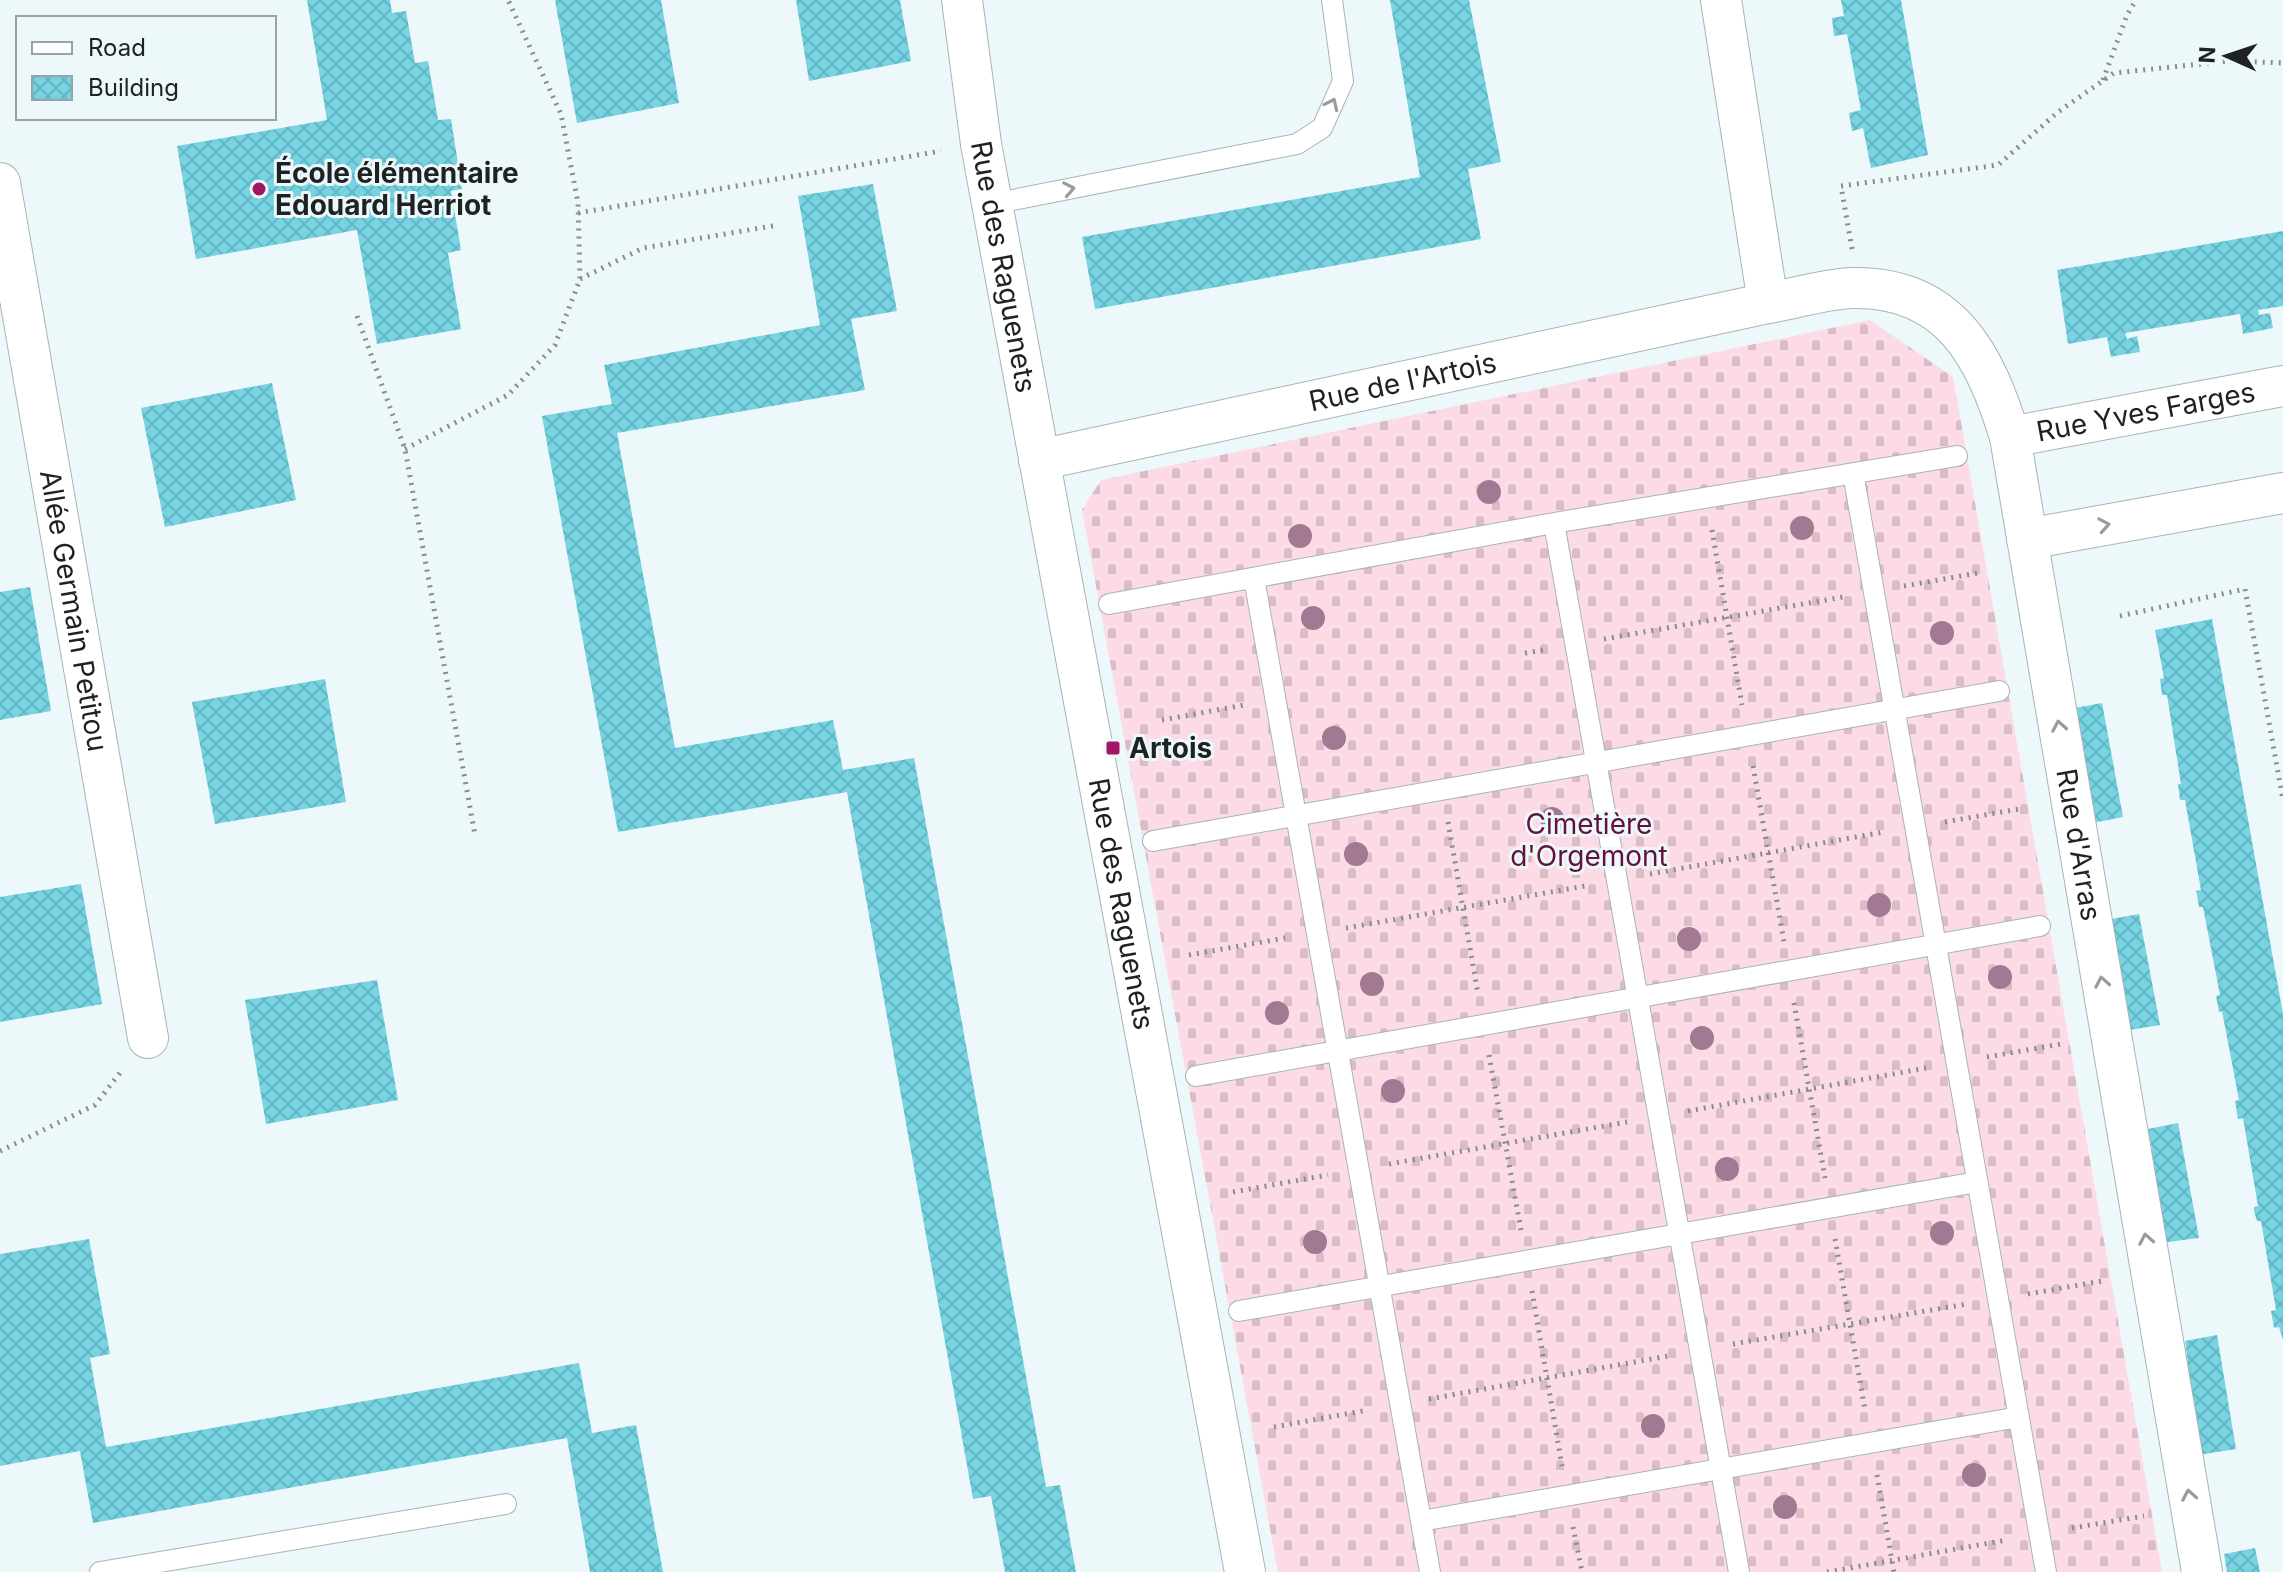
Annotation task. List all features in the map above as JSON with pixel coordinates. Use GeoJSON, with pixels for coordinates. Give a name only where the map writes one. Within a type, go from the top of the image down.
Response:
{"type":"FeatureCollection","features":[{"type":"Feature","properties":{"kind":"street","name":"Rue des Raguenets"},"geometry":{"type":"LineString","coordinates":[[962,0],[981,144],[1245,1572]]}},
{"type":"Feature","properties":{"kind":"street"},"geometry":{"type":"LineString","coordinates":[[1721,0],[1768,303]]}},
{"type":"Feature","properties":{"kind":"street","name":"Allée Germain Petitou"},"geometry":{"type":"LineString","coordinates":[[0,183],[148,1038]]}},
{"type":"Feature","properties":{"kind":"street","name":"Rue d'Arras"},"geometry":{"type":"LineString","coordinates":[[1768,303],[1859,289],[1901,293],[1948,319],[1977,354],[1995,388],[2010,437],[2202,1572]]}},
{"type":"Feature","properties":{"kind":"street","name":"Rue de l'Artois"},"geometry":{"type":"LineString","coordinates":[[1039,460],[1768,303]]}},
{"type":"Feature","properties":{"kind":"street","name":"Rue Yves Farges"},"geometry":{"type":"LineString","coordinates":[[2010,437],[2283,386]]}},
{"type":"Feature","properties":{"kind":"street"},"geometry":{"type":"LineString","coordinates":[[2027,539],[2283,493]]}},
{"type":"Feature","properties":{"kind":"lane"},"geometry":{"type":"LineString","coordinates":[[992,204],[1297,144],[1322,128],[1343,81],[1332,0]]}},
{"type":"Feature","properties":{"kind":"lane"},"geometry":{"type":"LineString","coordinates":[[1109,604],[1554,523],[1957,456]]}},
{"type":"Feature","properties":{"kind":"lane"},"geometry":{"type":"LineString","coordinates":[[1853,473],[2046,1572]]}},
{"type":"Feature","properties":{"kind":"lane"},"geometry":{"type":"LineString","coordinates":[[1554,523],[1739,1572]]}},
{"type":"Feature","properties":{"kind":"lane"},"geometry":{"type":"LineString","coordinates":[[1254,578],[1430,1572]]}},
{"type":"Feature","properties":{"kind":"lane"},"geometry":{"type":"LineString","coordinates":[[1153,841],[1999,691]]}},
{"type":"Feature","properties":{"kind":"lane"},"geometry":{"type":"LineString","coordinates":[[1196,1076],[2040,926]]}},
{"type":"Feature","properties":{"kind":"lane"},"geometry":{"type":"LineString","coordinates":[[1239,1311],[1977,1182]]}},
{"type":"Feature","properties":{"kind":"lane"},"geometry":{"type":"LineString","coordinates":[[1421,1521],[2019,1417]]}},
{"type":"Feature","properties":{"kind":"lane"},"geometry":{"type":"LineString","coordinates":[[100,1572],[506,1504]]}},
{"type":"Feature","properties":{"kind":"path"},"geometry":{"type":"LineString","coordinates":[[405,449],[508,395],[555,345],[580,279],[578,213],[561,114],[508,0]]}},
{"type":"Feature","properties":{"kind":"path"},"geometry":{"type":"LineString","coordinates":[[2103,81],[2127,15],[2136,0]]}},
{"type":"Feature","properties":{"kind":"path"},"geometry":{"type":"LineString","coordinates":[[1859,289],[1841,186],[1998,165],[2058,112],[2114,73],[2229,61],[2283,63]]}},
{"type":"Feature","properties":{"kind":"path"},"geometry":{"type":"LineString","coordinates":[[578,213],[981,144]]}},
{"type":"Feature","properties":{"kind":"path"},"geometry":{"type":"LineString","coordinates":[[580,279],[643,248],[778,225]]}},
{"type":"Feature","properties":{"kind":"path"},"geometry":{"type":"LineString","coordinates":[[357,316],[405,449],[475,835]]}},
{"type":"Feature","properties":{"kind":"path"},"geometry":{"type":"LineString","coordinates":[[1706,497],[1894,1572]]}},
{"type":"Feature","properties":{"kind":"path"},"geometry":{"type":"LineString","coordinates":[[1525,653],[1978,573]]}},
{"type":"Feature","properties":{"kind":"path"},"geometry":{"type":"LineString","coordinates":[[2120,616],[2245,589],[2283,800]]}},
{"type":"Feature","properties":{"kind":"path"},"geometry":{"type":"LineString","coordinates":[[1162,720],[1276,699]]}},
{"type":"Feature","properties":{"kind":"path"},"geometry":{"type":"LineString","coordinates":[[1442,790],[1582,1572]]}},
{"type":"Feature","properties":{"kind":"path"},"geometry":{"type":"LineString","coordinates":[[0,1151],[95,1105],[148,1038]]}},
{"type":"Feature","properties":{"kind":"path"},"geometry":{"type":"LineString","coordinates":[[1827,1572],[2144,1516]]}},
{"type":"Feature","properties":{"kind":"green space","name":"Cimetière d'Orgemont"},"geometry":{"type":"Polygon","coordinates":[[[1870,320],[1953,377],[2162,1572],[1278,1572],[1082,510],[1101,480],[1870,320]]]}},
{"type":"Feature","properties":{"kind":"building"},"geometry":{"type":"Polygon","coordinates":[[[307,0],[390,0],[392,13],[406,11],[415,63],[428,61],[438,120],[451,119],[462,189],[451,191],[461,250],[448,253],[461,329],[377,344],[357,230],[196,259],[177,146],[327,120],[307,0]]]}},
{"type":"Feature","properties":{"kind":"building"},"geometry":{"type":"Polygon","coordinates":[[[555,0],[661,0],[679,103],[577,123],[555,0]]]}},
{"type":"Feature","properties":{"kind":"building"},"geometry":{"type":"Polygon","coordinates":[[[796,0],[900,0],[911,61],[809,81],[796,0]]]}},
{"type":"Feature","properties":{"kind":"building"},"geometry":{"type":"Polygon","coordinates":[[[1390,0],[1469,0],[1501,162],[1468,169],[1481,239],[1095,309],[1082,237],[1420,177],[1390,0]]]}},
{"type":"Feature","properties":{"kind":"building"},"geometry":{"type":"Polygon","coordinates":[[[1841,0],[1901,0],[1928,155],[1871,168],[1863,128],[1852,131],[1849,113],[1861,110],[1847,34],[1834,36],[1832,18],[1844,16],[1841,0]]]}},
{"type":"Feature","properties":{"kind":"building"},"geometry":{"type":"Polygon","coordinates":[[[873,184],[897,311],[851,319],[865,390],[617,433],[675,748],[833,720],[843,770],[914,758],[1046,1487],[1060,1485],[1076,1572],[1005,1572],[991,1496],[973,1499],[847,792],[618,832],[542,416],[612,404],[604,365],[820,325],[798,196],[873,184]]]}},
{"type":"Feature","properties":{"kind":"building"},"geometry":{"type":"Polygon","coordinates":[[[2283,231],[2283,306],[2258,310],[2259,315],[2270,313],[2273,328],[2243,334],[2240,314],[2125,333],[2127,339],[2137,336],[2140,352],[2111,357],[2107,337],[2068,344],[2057,270],[2283,231]]]}},
{"type":"Feature","properties":{"kind":"building"},"geometry":{"type":"Polygon","coordinates":[[[272,383],[296,500],[165,527],[141,408],[272,383]]]}},
{"type":"Feature","properties":{"kind":"building"},"geometry":{"type":"Polygon","coordinates":[[[30,587],[51,711],[0,720],[0,592],[30,587]]]}},
{"type":"Feature","properties":{"kind":"building"},"geometry":{"type":"Polygon","coordinates":[[[2212,619],[2283,1014],[2283,1340],[2279,1327],[2274,1328],[2271,1311],[2276,1310],[2261,1221],[2257,1221],[2254,1211],[2254,1207],[2258,1206],[2243,1118],[2238,1119],[2235,1101],[2239,1100],[2222,1011],[2219,1012],[2216,996],[2220,995],[2203,907],[2199,907],[2196,891],[2201,890],[2185,800],[2180,800],[2178,784],[2181,784],[2167,695],[2162,695],[2160,679],[2164,678],[2155,630],[2212,619]]]}},
{"type":"Feature","properties":{"kind":"building"},"geometry":{"type":"Polygon","coordinates":[[[325,679],[346,802],[215,824],[192,702],[325,679]]]}},
{"type":"Feature","properties":{"kind":"building"},"geometry":{"type":"Polygon","coordinates":[[[2102,703],[2123,817],[2092,823],[2075,708],[2102,703]]]}},
{"type":"Feature","properties":{"kind":"building"},"geometry":{"type":"Polygon","coordinates":[[[81,884],[102,1004],[0,1022],[0,897],[81,884]]]}},
{"type":"Feature","properties":{"kind":"building"},"geometry":{"type":"Polygon","coordinates":[[[2139,914],[2160,1025],[2123,1031],[2112,919],[2139,914]]]}},
{"type":"Feature","properties":{"kind":"building"},"geometry":{"type":"Polygon","coordinates":[[[377,980],[398,1100],[266,1124],[245,1000],[377,980]]]}},
{"type":"Feature","properties":{"kind":"building"},"geometry":{"type":"Polygon","coordinates":[[[2178,1123],[2199,1238],[2160,1243],[2144,1151],[2152,1149],[2148,1129],[2178,1123]]]}},
{"type":"Feature","properties":{"kind":"building"},"geometry":{"type":"Polygon","coordinates":[[[89,1239],[110,1354],[90,1358],[106,1447],[579,1363],[592,1433],[636,1425],[663,1572],[590,1572],[567,1438],[93,1523],[80,1451],[0,1466],[0,1254],[89,1239]]]}},
{"type":"Feature","properties":{"kind":"building"},"geometry":{"type":"Polygon","coordinates":[[[2217,1335],[2236,1449],[2198,1455],[2181,1364],[2188,1363],[2185,1341],[2217,1335]]]}},
{"type":"Feature","properties":{"kind":"building"},"geometry":{"type":"Polygon","coordinates":[[[2255,1548],[2260,1572],[2227,1572],[2224,1554],[2255,1548]]]}},
{"type":"Feature","properties":{"kind":"place","name":"École élémentaire Edouard Herriot"},"geometry":{"type":"Point","coordinates":[259,189]}},
{"type":"Feature","properties":{"kind":"place","name":"Artois"},"geometry":{"type":"Point","coordinates":[1113,748]}}]}
